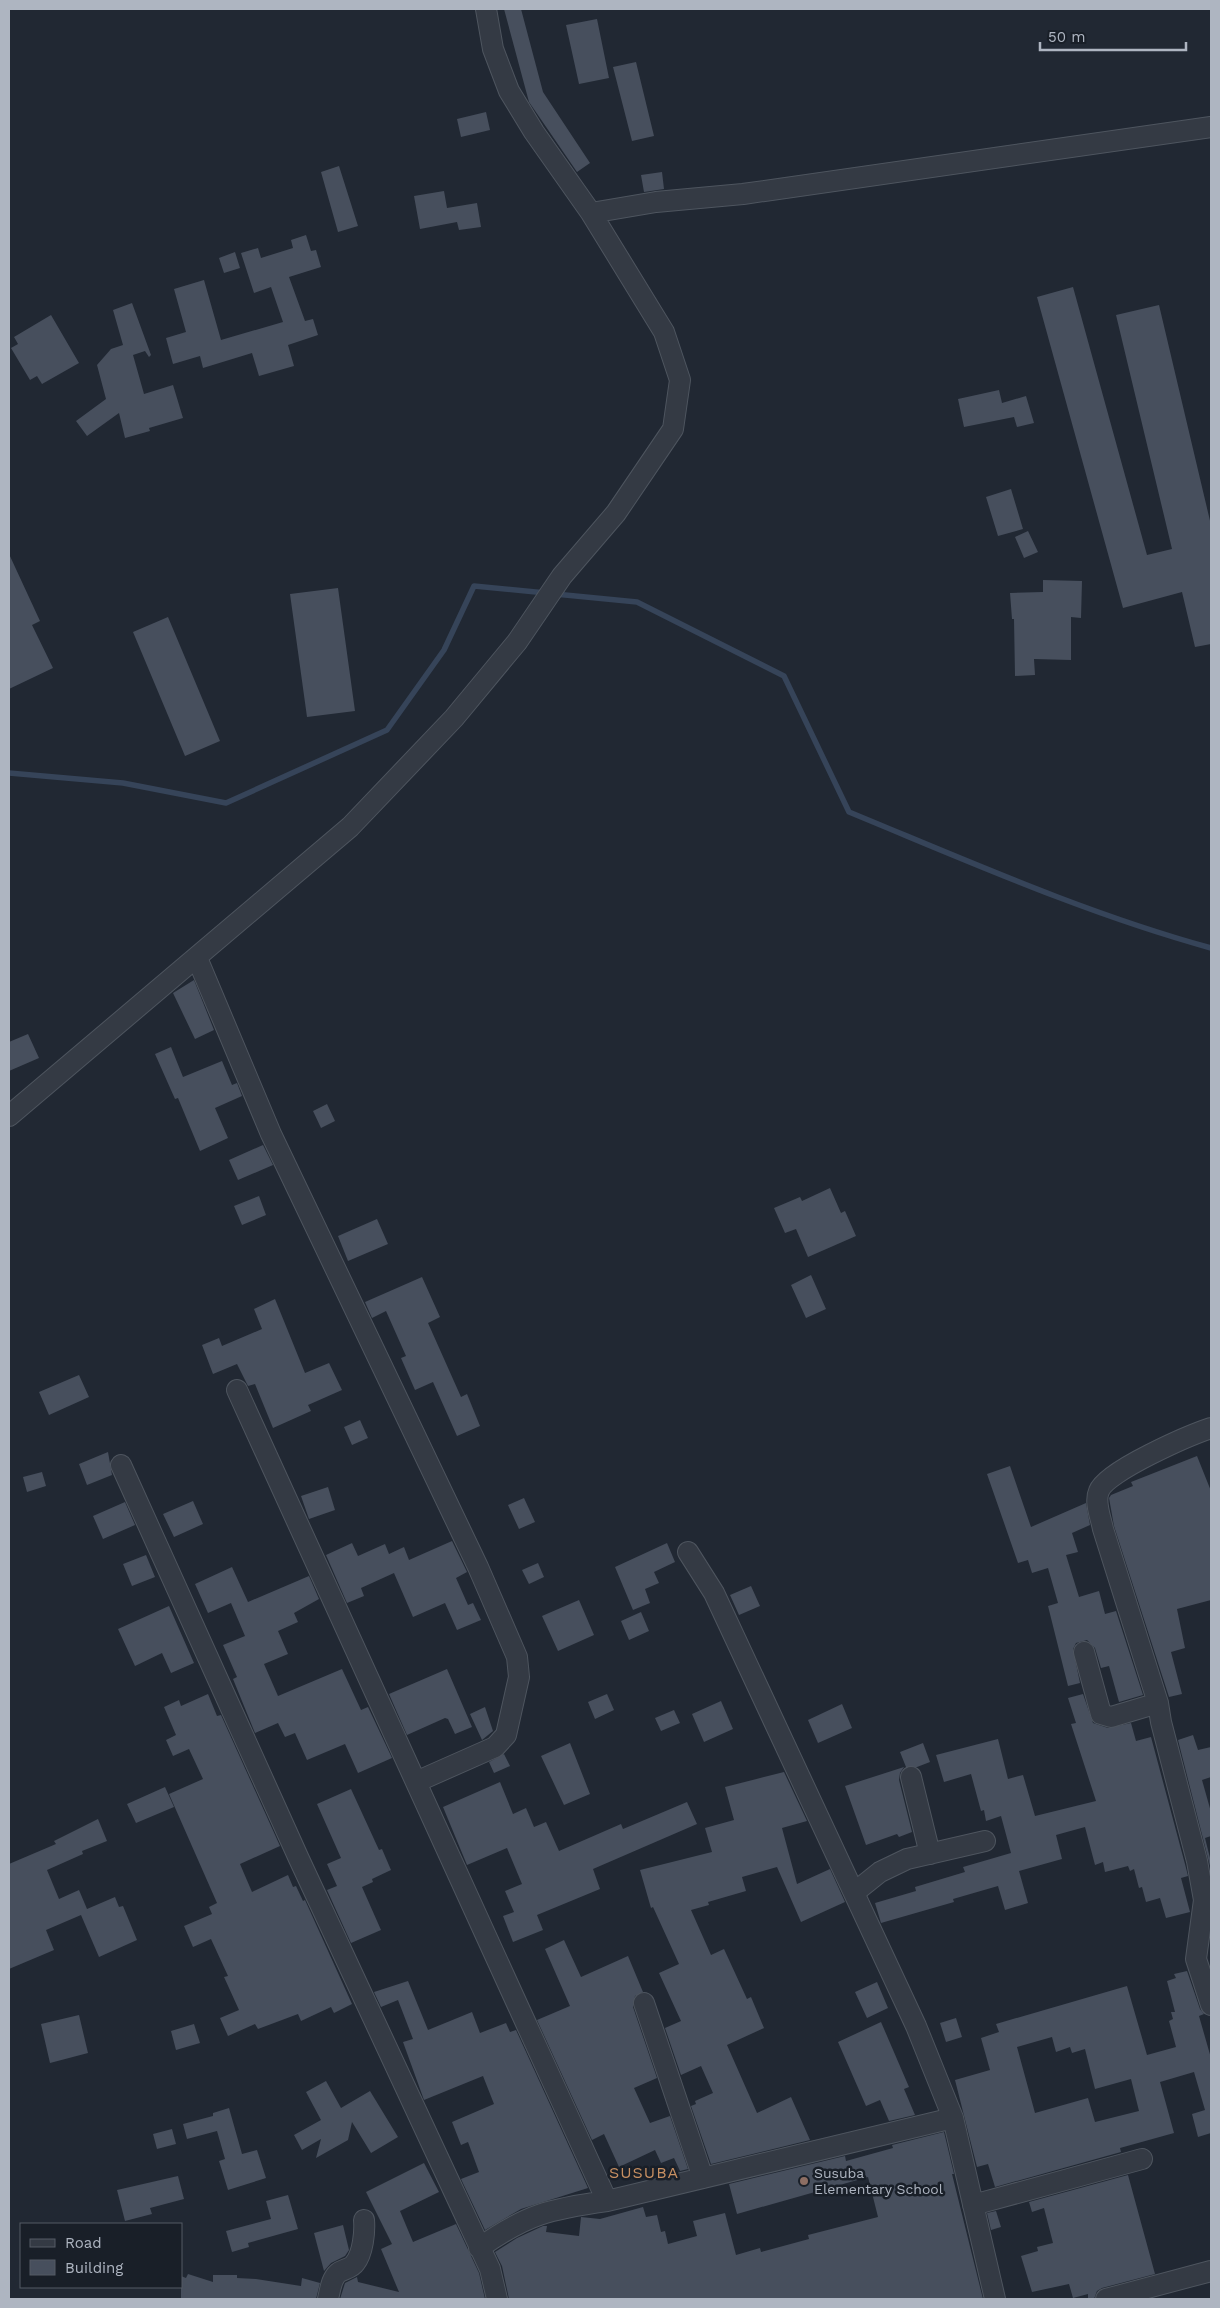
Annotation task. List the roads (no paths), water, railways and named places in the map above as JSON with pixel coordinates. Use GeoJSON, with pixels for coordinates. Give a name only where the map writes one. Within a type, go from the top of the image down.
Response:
{"type":"FeatureCollection","features":[{"type":"Feature","properties":{"kind":"street"},"geometry":{"type":"LineString","coordinates":[[9,1116],[350,827],[454,718],[517,642],[556,586],[616,513],[673,429],[680,380],[664,332],[591,213],[534,132],[510,91],[493,48],[486,9]]}},
{"type":"Feature","properties":{"kind":"street"},"geometry":{"type":"LineString","coordinates":[[591,213],[656,202],[743,194],[1211,128]]}},
{"type":"Feature","properties":{"kind":"street"},"geometry":{"type":"LineString","coordinates":[[197,958],[270,1134],[478,1567],[517,1657],[518,1677],[506,1735],[495,1747],[416,1782]]}},
{"type":"Feature","properties":{"kind":"street"},"geometry":{"type":"LineString","coordinates":[[237,1390],[607,2201]]}},
{"type":"Feature","properties":{"kind":"street"},"geometry":{"type":"LineString","coordinates":[[1211,1428],[1176,1440],[1108,1479],[1099,1490],[1097,1500],[1103,1529],[1158,1703],[1161,1722],[1197,1861],[1204,1900],[1196,1959],[1211,2005]]}},
{"type":"Feature","properties":{"kind":"street"},"geometry":{"type":"LineString","coordinates":[[121,1465],[303,1867],[490,2269],[497,2299]]}},
{"type":"Feature","properties":{"kind":"street"},"geometry":{"type":"LineString","coordinates":[[688,1552],[714,1593],[916,2026],[953,2118],[995,2299]]}},
{"type":"Feature","properties":{"kind":"street"},"geometry":{"type":"LineString","coordinates":[[1084,1652],[1101,1714],[1110,1717],[1158,1703]]}},
{"type":"Feature","properties":{"kind":"street"},"geometry":{"type":"LineString","coordinates":[[911,1777],[930,1854]]}},
{"type":"Feature","properties":{"kind":"street"},"geometry":{"type":"LineString","coordinates":[[855,1892],[880,1872],[908,1859],[985,1841]]}},
{"type":"Feature","properties":{"kind":"street"},"geometry":{"type":"LineString","coordinates":[[644,2003],[703,2178]]}},
{"type":"Feature","properties":{"kind":"street"},"geometry":{"type":"LineString","coordinates":[[480,2248],[506,2228],[530,2216],[562,2207],[607,2201],[953,2118]]}},
{"type":"Feature","properties":{"kind":"street"},"geometry":{"type":"LineString","coordinates":[[973,2206],[1142,2160]]}},
{"type":"Feature","properties":{"kind":"street"},"geometry":{"type":"LineString","coordinates":[[328,2299],[332,2282],[338,2274],[355,2264],[360,2254],[365,2229],[364,2220]]}},
{"type":"Feature","properties":{"kind":"street"},"geometry":{"type":"LineString","coordinates":[[1119,2297],[1211,2271]]}},
{"type":"Feature","properties":{"kind":"waterway"},"geometry":{"type":"LineString","coordinates":[[9,773],[123,783],[226,803],[387,730],[444,650],[474,586],[546,593]]}},
{"type":"Feature","properties":{"kind":"waterway"},"geometry":{"type":"LineString","coordinates":[[555,594],[637,602],[784,676],[849,812],[1073,903],[1211,948]]}},
{"type":"Feature","properties":{"kind":"place","name":"Susuba Elementary School"},"geometry":{"type":"Point","coordinates":[804,2181]}},
{"type":"Feature","properties":{"kind":"district","name":"SUSUBA"},"geometry":{"type":"Point","coordinates":[644,2172]}}]}
